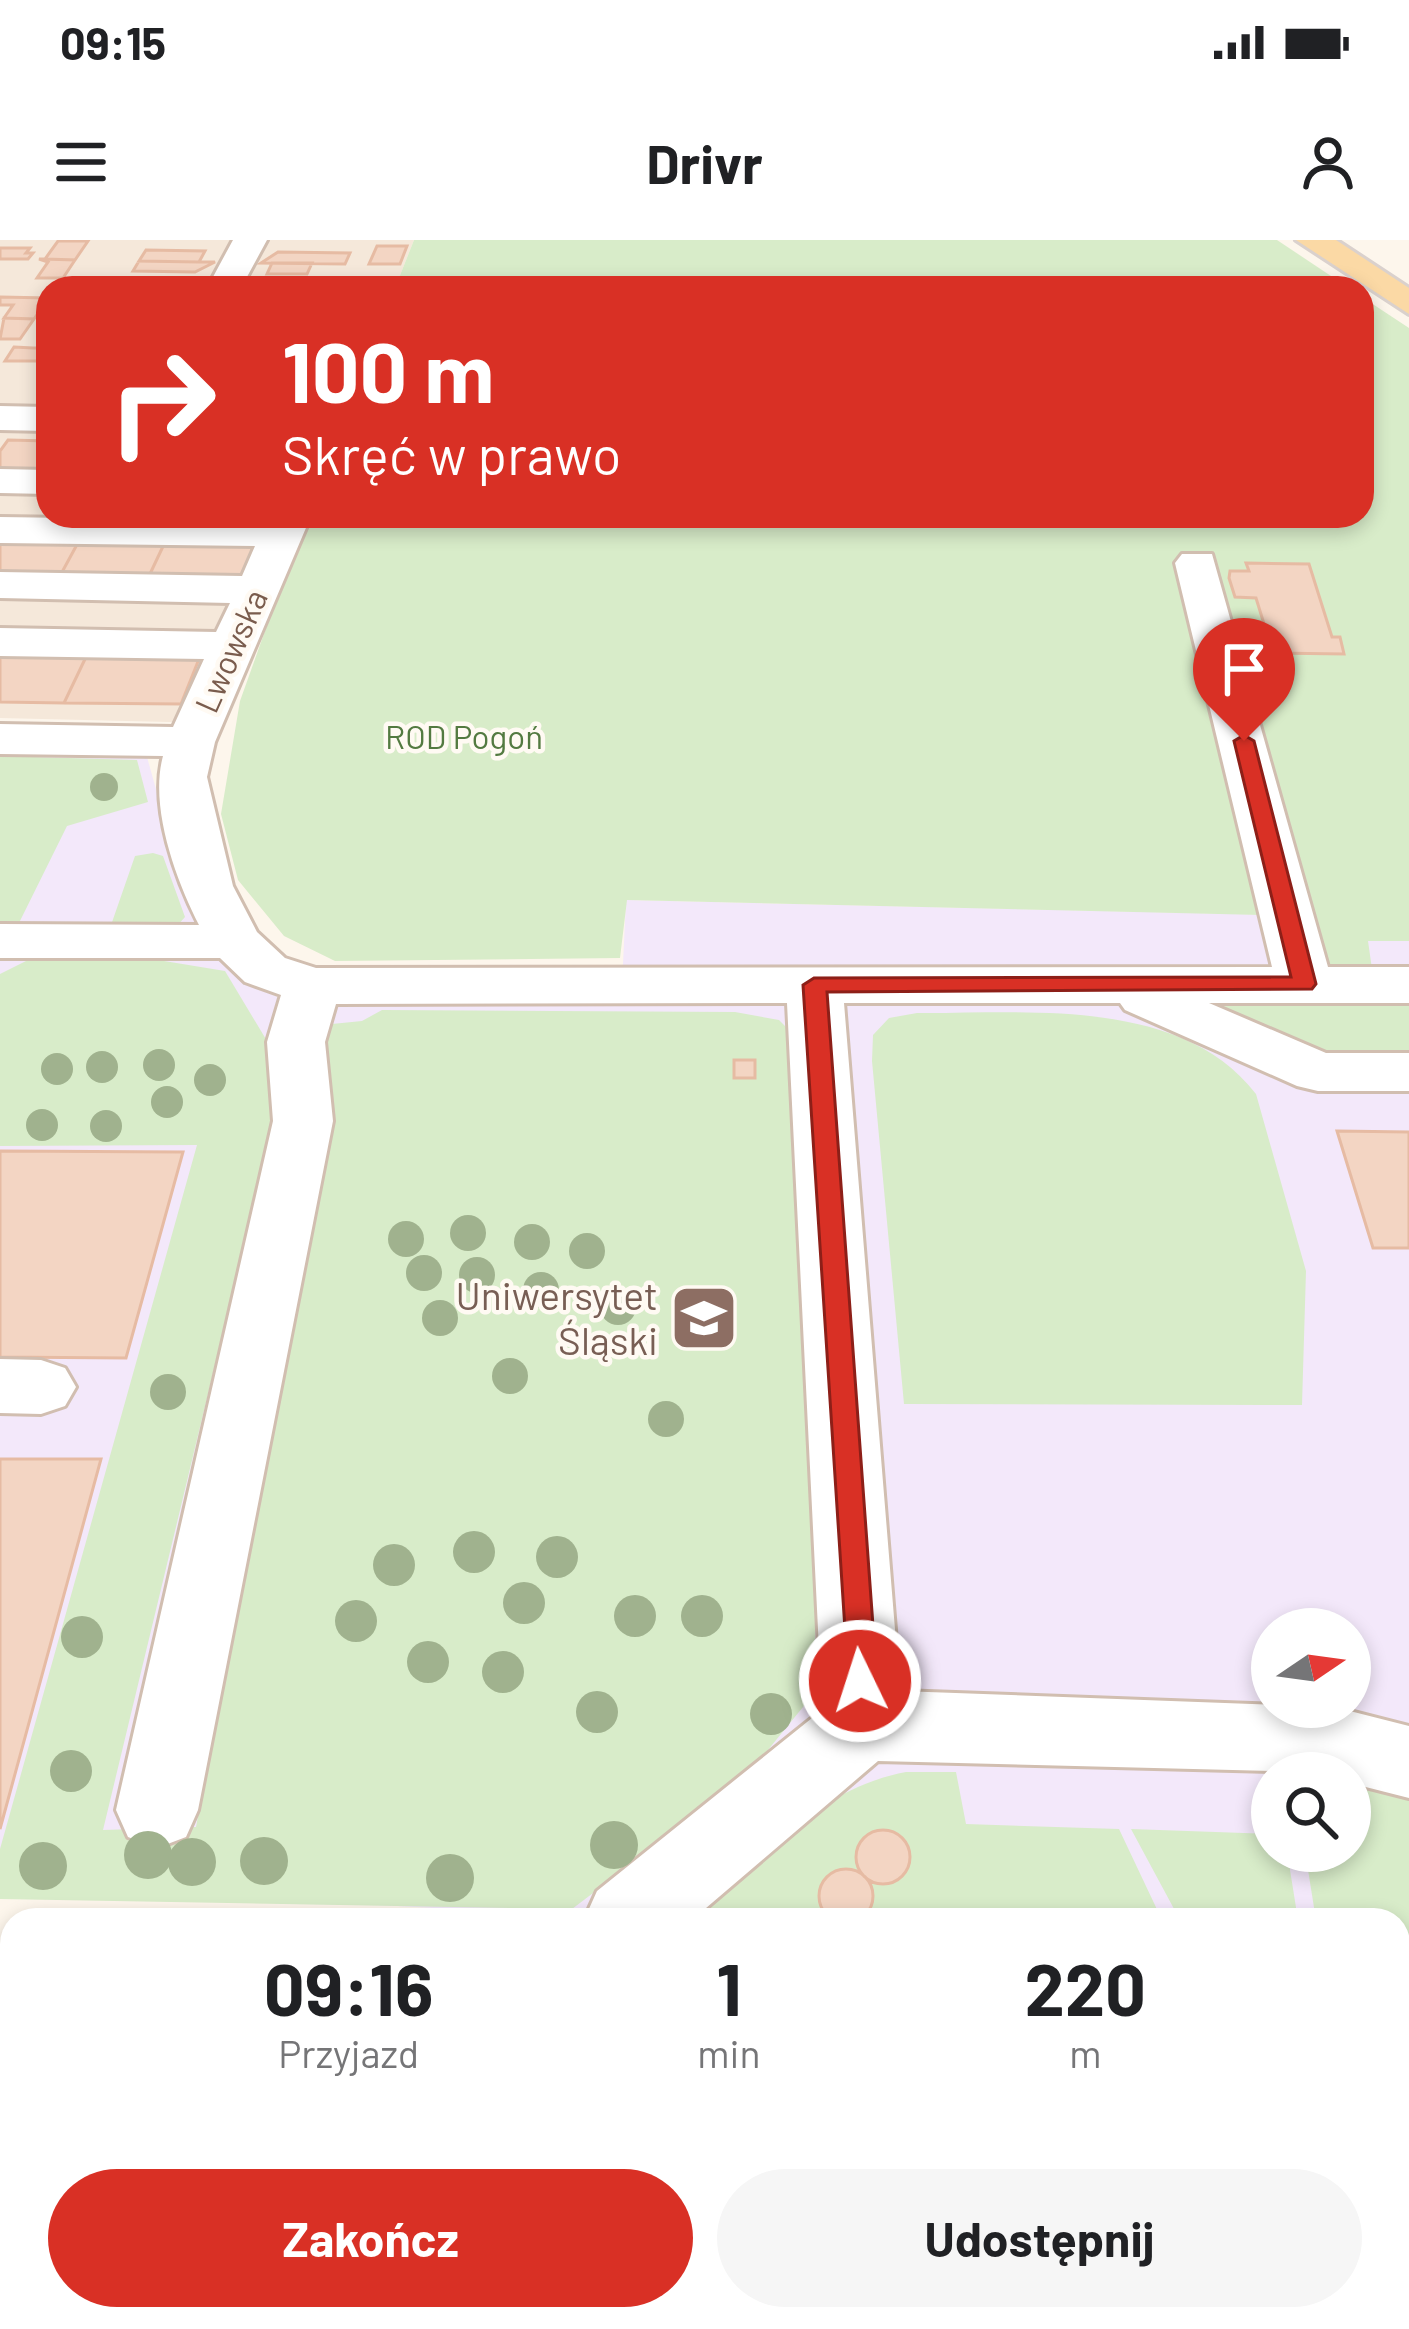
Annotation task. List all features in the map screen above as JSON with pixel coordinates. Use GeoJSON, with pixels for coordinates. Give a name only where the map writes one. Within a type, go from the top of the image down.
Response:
{"type":"FeatureCollection","features":[{"type":"Feature","properties":{"kind":"main road"},"geometry":{"type":"LineString","coordinates":[[1313,240],[1368,276]]}},
{"type":"Feature","properties":{"kind":"main road"},"geometry":{"type":"LineString","coordinates":[[1373,240],[1409,262]]}},
{"type":"Feature","properties":{"kind":"main road"},"geometry":{"type":"LineString","coordinates":[[1374,280],[1409,303]]}},
{"type":"Feature","properties":{"kind":"street"},"geometry":{"type":"LineString","coordinates":[[230,276],[250,240]]}},
{"type":"Feature","properties":{"kind":"street"},"geometry":{"type":"LineString","coordinates":[[0,418],[36,418]]}},
{"type":"Feature","properties":{"kind":"street"},"geometry":{"type":"LineString","coordinates":[[0,481],[36,482]]}},
{"type":"Feature","properties":{"kind":"street"},"geometry":{"type":"LineString","coordinates":[[0,530],[114,528]]}},
{"type":"Feature","properties":{"kind":"street","name":"Lwowska"},"geometry":{"type":"LineString","coordinates":[[0,739],[191,742],[284,528]]}},
{"type":"Feature","properties":{"kind":"street"},"geometry":{"type":"LineString","coordinates":[[1197,563],[1304,984]]}},
{"type":"Feature","properties":{"kind":"street"},"geometry":{"type":"LineString","coordinates":[[0,585],[258,590]]}},
{"type":"Feature","properties":{"kind":"street"},"geometry":{"type":"LineString","coordinates":[[0,642],[233,646]]}},
{"type":"Feature","properties":{"kind":"street"},"geometry":{"type":"LineString","coordinates":[[191,742],[182,777],[206,886],[234,940],[265,970],[311,986],[1409,985]]}},
{"type":"Feature","properties":{"kind":"street"},"geometry":{"type":"LineString","coordinates":[[0,940],[119,945],[234,940]]}},
{"type":"Feature","properties":{"kind":"street"},"geometry":{"type":"LineString","coordinates":[[814,985],[863,1725]]}},
{"type":"Feature","properties":{"kind":"street"},"geometry":{"type":"LineString","coordinates":[[157,1810],[303,1121],[296,1042],[311,986]]}},
{"type":"Feature","properties":{"kind":"street"},"geometry":{"type":"LineString","coordinates":[[1119,986],[1318,1072],[1409,1072]]}},
{"type":"Feature","properties":{"kind":"street"},"geometry":{"type":"LineString","coordinates":[[642,1908],[863,1725],[1281,1738],[1336,1743],[1409,1762]]}},
{"type":"Feature","properties":{"kind":"shaded area"},"geometry":{"type":"Polygon","coordinates":[[[0,240],[414,240],[400,276],[36,276],[36,528],[293,528],[211,723],[0,718],[0,240]]]}},
{"type":"Feature","properties":{"kind":"shaded area","name":"Uniwersytet Śląski"},"geometry":{"type":"Polygon","coordinates":[[[0,754],[147,757],[188,904],[250,985],[290,1002],[621,1006],[626,900],[1409,918],[1409,1908],[435,1908],[0,1885],[0,754]]]}},
{"type":"Feature","properties":{"kind":"green space"},"geometry":{"type":"Polygon","coordinates":[[[414,240],[1277,240],[1331,276],[400,276],[414,240]]]}},
{"type":"Feature","properties":{"kind":"green space","name":"ROD Pogoń"},"geometry":{"type":"Polygon","coordinates":[[[1374,305],[1409,328],[1409,941],[1368,941],[1372,969],[1314,971],[1302,916],[627,900],[620,958],[335,961],[284,936],[238,880],[221,814],[240,701],[302,528],[1374,528],[1374,305]]]}},
{"type":"Feature","properties":{"kind":"green space"},"geometry":{"type":"Polygon","coordinates":[[[0,756],[137,760],[148,802],[67,826],[17,927],[0,929],[0,756]]]}},
{"type":"Feature","properties":{"kind":"green space"},"geometry":{"type":"Polygon","coordinates":[[[135,856],[163,856],[185,917],[176,927],[110,928],[135,856]]]}},
{"type":"Feature","properties":{"kind":"green space"},"geometry":{"type":"Polygon","coordinates":[[[40,954],[152,959],[225,971],[270,1046],[272,1128],[103,1830],[196,1827],[330,1110],[323,1038],[332,1024],[362,1021],[382,1010],[735,1012],[779,1020],[790,1031],[817,1599],[812,1696],[745,1778],[573,1908],[0,1899],[0,1849],[197,1145],[0,1146],[0,974],[40,954]]]}},
{"type":"Feature","properties":{"kind":"green space"},"geometry":{"type":"Polygon","coordinates":[[[1409,1003],[1409,1061],[1335,1061],[1204,1004],[1409,1003]]]}},
{"type":"Feature","properties":{"kind":"green space"},"geometry":{"type":"Polygon","coordinates":[[[917,1013],[1052,1013],[1144,1026],[1187,1040],[1224,1062],[1256,1094],[1306,1271],[1302,1405],[904,1404],[872,1061],[873,1035],[889,1018],[917,1013]]]}},
{"type":"Feature","properties":{"kind":"green space"},"geometry":{"type":"Polygon","coordinates":[[[906,1772],[956,1772],[966,1824],[1119,1829],[1156,1908],[692,1908],[813,1812],[874,1781],[906,1772]]]}},
{"type":"Feature","properties":{"kind":"green space"},"geometry":{"type":"Polygon","coordinates":[[[1371,1784],[1409,1795],[1409,1908],[1314,1908],[1308,1872],[1371,1872],[1371,1784]]]}},
{"type":"Feature","properties":{"kind":"green space"},"geometry":{"type":"Polygon","coordinates":[[[1131,1829],[1251,1833],[1251,1872],[1290,1872],[1296,1908],[1174,1908],[1131,1829]]]}},
{"type":"Feature","properties":{"kind":"building"},"geometry":{"type":"Polygon","coordinates":[[[58,241],[88,241],[75,260],[45,259],[58,241]]]}},
{"type":"Feature","properties":{"kind":"building"},"geometry":{"type":"Polygon","coordinates":[[[377,246],[407,246],[400,264],[369,264],[377,246]]]}},
{"type":"Feature","properties":{"kind":"building"},"geometry":{"type":"Polygon","coordinates":[[[0,248],[30,248],[26,253],[33,253],[28,259],[0,259],[0,248]]]}},
{"type":"Feature","properties":{"kind":"building"},"geometry":{"type":"Polygon","coordinates":[[[146,250],[205,251],[199,262],[139,261],[146,250]]]}},
{"type":"Feature","properties":{"kind":"building"},"geometry":{"type":"Polygon","coordinates":[[[278,252],[350,253],[345,264],[261,263],[278,252]]]}},
{"type":"Feature","properties":{"kind":"building"},"geometry":{"type":"Polygon","coordinates":[[[39,259],[75,260],[64,276],[38,276],[48,262],[39,259]]]}},
{"type":"Feature","properties":{"kind":"building"},"geometry":{"type":"Polygon","coordinates":[[[139,261],[215,262],[195,272],[133,271],[139,261]]]}},
{"type":"Feature","properties":{"kind":"building"},"geometry":{"type":"Polygon","coordinates":[[[272,263],[312,263],[307,274],[267,274],[272,263]]]}},
{"type":"Feature","properties":{"kind":"building"},"geometry":{"type":"Polygon","coordinates":[[[0,297],[36,298],[36,316],[4,318],[13,305],[0,305],[0,297]]]}},
{"type":"Feature","properties":{"kind":"building"},"geometry":{"type":"Polygon","coordinates":[[[4,318],[34,319],[20,339],[0,339],[4,318]]]}},
{"type":"Feature","properties":{"kind":"building"},"geometry":{"type":"Polygon","coordinates":[[[14,347],[36,348],[36,361],[5,361],[14,347]]]}},
{"type":"Feature","properties":{"kind":"building"},"geometry":{"type":"Polygon","coordinates":[[[8,440],[36,441],[36,474],[0,472],[0,451],[8,440]]]}},
{"type":"Feature","properties":{"kind":"building"},"geometry":{"type":"Polygon","coordinates":[[[0,537],[80,539],[61,574],[0,573],[0,537]]]}},
{"type":"Feature","properties":{"kind":"building"},"geometry":{"type":"Polygon","coordinates":[[[80,539],[166,540],[149,576],[61,574],[80,539]]]}},
{"type":"Feature","properties":{"kind":"building"},"geometry":{"type":"Polygon","coordinates":[[[166,540],[259,542],[243,578],[149,576],[166,540]]]}},
{"type":"Feature","properties":{"kind":"building"},"geometry":{"type":"Polygon","coordinates":[[[1246,563],[1309,564],[1332,637],[1340,637],[1344,654],[1273,653],[1256,598],[1235,597],[1229,578],[1230,571],[1249,571],[1246,563]]]}},
{"type":"Feature","properties":{"kind":"building"},"geometry":{"type":"Polygon","coordinates":[[[0,656],[86,657],[64,703],[0,702],[0,656]]]}},
{"type":"Feature","properties":{"kind":"building"},"geometry":{"type":"Polygon","coordinates":[[[86,657],[199,659],[181,704],[64,703],[86,657]]]}},
{"type":"Feature","properties":{"kind":"building"},"geometry":{"type":"Polygon","coordinates":[[[734,1060],[755,1060],[755,1078],[734,1078],[734,1060]]]}},
{"type":"Feature","properties":{"kind":"building"},"geometry":{"type":"Polygon","coordinates":[[[1337,1131],[1409,1132],[1409,1248],[1373,1248],[1337,1131]]]}},
{"type":"Feature","properties":{"kind":"building"},"geometry":{"type":"Polygon","coordinates":[[[0,1151],[183,1152],[126,1358],[0,1357],[0,1151]]]}},
{"type":"Feature","properties":{"kind":"building"},"geometry":{"type":"Polygon","coordinates":[[[0,1459],[101,1459],[0,1829],[0,1459]]]}},
{"type":"Feature","properties":{"kind":"building"},"geometry":{"type":"Polygon","coordinates":[[[883,1830],[902,1838],[910,1857],[902,1876],[883,1884],[864,1876],[856,1857],[864,1838],[883,1830]]]}},
{"type":"Feature","properties":{"kind":"building"},"geometry":{"type":"Polygon","coordinates":[[[836,1871],[856,1871],[871,1886],[870,1908],[821,1906],[821,1886],[836,1871]]]}},
{"type":"Feature","properties":{"kind":"place","name":"Uniwersytet Śląski"},"geometry":{"type":"Point","coordinates":[704,1318]}},
{"type":"Feature","properties":{"kind":"route"},"geometry":{"type":"LineString","coordinates":[[860,1681],[814,985],[1304,984],[1244,741]]}}]}
